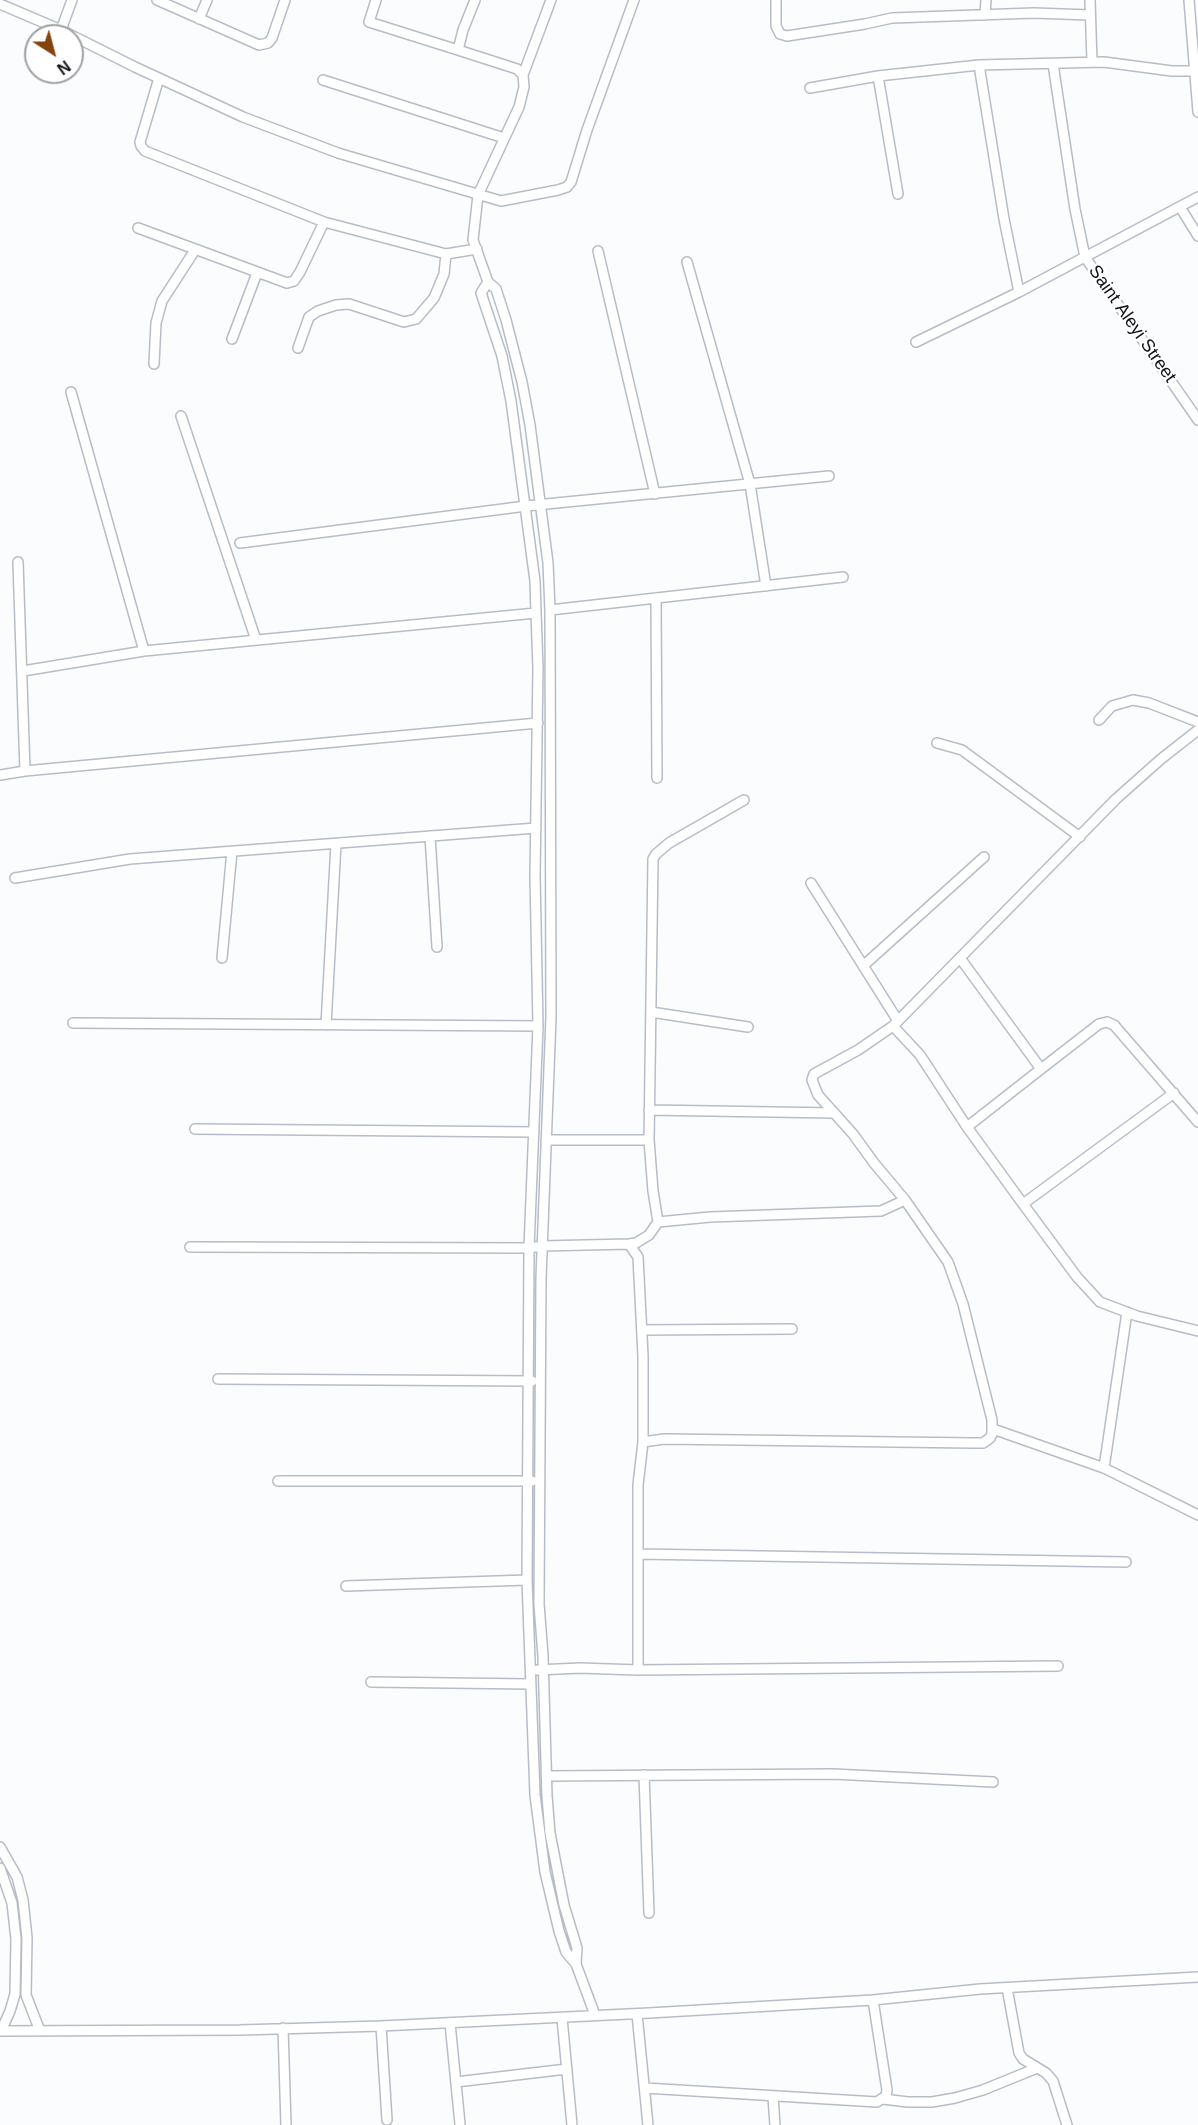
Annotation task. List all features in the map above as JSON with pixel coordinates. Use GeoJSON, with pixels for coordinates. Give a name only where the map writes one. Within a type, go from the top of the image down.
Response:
{"type":"FeatureCollection","features":[{"type":"Feature","properties":{"kind":"street"},"geometry":{"type":"LineString","coordinates":[[64,24],[72,0]]}},
{"type":"Feature","properties":{"kind":"street"},"geometry":{"type":"LineString","coordinates":[[158,0],[259,45],[265,45],[272,38],[285,0]]}},
{"type":"Feature","properties":{"kind":"street"},"geometry":{"type":"LineString","coordinates":[[200,19],[207,0]]}},
{"type":"Feature","properties":{"kind":"street"},"geometry":{"type":"LineString","coordinates":[[376,0],[369,22],[517,69],[523,75]]}},
{"type":"Feature","properties":{"kind":"street"},"geometry":{"type":"LineString","coordinates":[[458,50],[475,0]]}},
{"type":"Feature","properties":{"kind":"street"},"geometry":{"type":"LineString","coordinates":[[551,0],[523,75],[524,87],[519,107],[478,195],[473,240],[488,282],[495,289],[506,320],[526,400],[548,563],[551,668],[551,1017],[542,1246],[539,1604],[549,1824],[564,1905],[577,1948],[576,1964]]}},
{"type":"Feature","properties":{"kind":"street"},"geometry":{"type":"LineString","coordinates":[[84,41],[243,117],[338,153],[501,201],[567,187],[634,0]]}},
{"type":"Feature","properties":{"kind":"street"},"geometry":{"type":"LineString","coordinates":[[776,0],[776,26],[780,34],[786,36],[892,18],[1034,13],[1090,15]]}},
{"type":"Feature","properties":{"kind":"street"},"geometry":{"type":"LineString","coordinates":[[985,15],[986,0]]}},
{"type":"Feature","properties":{"kind":"street"},"geometry":{"type":"LineString","coordinates":[[1090,0],[1092,62]]}},
{"type":"Feature","properties":{"kind":"street"},"geometry":{"type":"LineString","coordinates":[[1189,0],[1198,112]]}},
{"type":"Feature","properties":{"kind":"street"},"geometry":{"type":"LineString","coordinates":[[0,4],[48,24]]}},
{"type":"Feature","properties":{"kind":"street"},"geometry":{"type":"LineString","coordinates":[[810,88],[878,76],[980,65],[1092,62],[1172,71],[1196,71]]}},
{"type":"Feature","properties":{"kind":"street"},"geometry":{"type":"LineString","coordinates":[[1053,64],[1075,209],[1085,257]]}},
{"type":"Feature","properties":{"kind":"street"},"geometry":{"type":"LineString","coordinates":[[980,65],[1004,219],[1019,292]]}},
{"type":"Feature","properties":{"kind":"street"},"geometry":{"type":"LineString","coordinates":[[878,76],[898,194]]}},
{"type":"Feature","properties":{"kind":"street"},"geometry":{"type":"LineString","coordinates":[[159,78],[140,141],[145,151],[324,222],[446,254],[477,249]]}},
{"type":"Feature","properties":{"kind":"street"},"geometry":{"type":"LineString","coordinates":[[323,80],[504,138]]}},
{"type":"Feature","properties":{"kind":"street"},"geometry":{"type":"LineString","coordinates":[[916,342],[1019,292],[1198,197]]}},
{"type":"Feature","properties":{"kind":"street"},"geometry":{"type":"LineString","coordinates":[[1180,207],[1198,236]]}},
{"type":"Feature","properties":{"kind":"street"},"geometry":{"type":"LineString","coordinates":[[138,228],[287,283],[294,280],[300,272],[324,222]]}},
{"type":"Feature","properties":{"kind":"street"},"geometry":{"type":"LineString","coordinates":[[154,364],[156,323],[162,301],[195,250]]}},
{"type":"Feature","properties":{"kind":"street"},"geometry":{"type":"LineString","coordinates":[[598,250],[655,494]]}},
{"type":"Feature","properties":{"kind":"street"},"geometry":{"type":"LineString","coordinates":[[298,348],[309,317],[318,311],[336,305],[349,304],[404,322],[416,319],[434,298],[444,274],[446,254]]}},
{"type":"Feature","properties":{"kind":"street","name":"Saint Aleyi Street"},"geometry":{"type":"LineString","coordinates":[[1085,257],[1198,420]]}},
{"type":"Feature","properties":{"kind":"street"},"geometry":{"type":"LineString","coordinates":[[687,262],[750,484],[766,586]]}},
{"type":"Feature","properties":{"kind":"street"},"geometry":{"type":"LineString","coordinates":[[232,339],[257,273]]}},
{"type":"Feature","properties":{"kind":"street"},"geometry":{"type":"LineString","coordinates":[[488,282],[481,293],[502,356],[526,506],[535,581],[538,668],[536,828],[538,1026],[529,1248],[529,1481],[526,1580],[535,1795],[545,1872],[564,1946],[576,1964],[595,2014]]}},
{"type":"Feature","properties":{"kind":"street"},"geometry":{"type":"LineString","coordinates":[[71,392],[144,651]]}},
{"type":"Feature","properties":{"kind":"street"},"geometry":{"type":"LineString","coordinates":[[511,401],[526,400]]}},
{"type":"Feature","properties":{"kind":"street"},"geometry":{"type":"LineString","coordinates":[[181,416],[256,640]]}},
{"type":"Feature","properties":{"kind":"street"},"geometry":{"type":"LineString","coordinates":[[240,543],[526,506],[828,476]]}},
{"type":"Feature","properties":{"kind":"street"},"geometry":{"type":"LineString","coordinates":[[18,562],[25,771]]}},
{"type":"Feature","properties":{"kind":"street"},"geometry":{"type":"LineString","coordinates":[[550,610],[843,577]]}},
{"type":"Feature","properties":{"kind":"street"},"geometry":{"type":"LineString","coordinates":[[656,598],[657,778]]}},
{"type":"Feature","properties":{"kind":"street"},"geometry":{"type":"LineString","coordinates":[[23,671],[144,651],[536,613]]}},
{"type":"Feature","properties":{"kind":"street"},"geometry":{"type":"LineString","coordinates":[[538,668],[551,668]]}},
{"type":"Feature","properties":{"kind":"street"},"geometry":{"type":"LineString","coordinates":[[1099,720],[1112,706],[1133,700],[1149,703],[1198,722]]}},
{"type":"Feature","properties":{"kind":"street"},"geometry":{"type":"LineString","coordinates":[[0,775],[538,723]]}},
{"type":"Feature","properties":{"kind":"street"},"geometry":{"type":"LineString","coordinates":[[643,1442],[664,1439],[983,1443],[990,1438],[993,1429],[992,1420],[963,1304],[948,1262],[905,1200],[853,1134],[818,1095],[812,1080],[814,1074],[858,1050],[896,1024],[1116,799],[1198,730]]}},
{"type":"Feature","properties":{"kind":"street"},"geometry":{"type":"LineString","coordinates":[[937,743],[962,750],[1080,837]]}},
{"type":"Feature","properties":{"kind":"street"},"geometry":{"type":"LineString","coordinates":[[190,1247],[529,1248],[629,1244],[636,1243],[649,1235],[658,1222],[649,1140],[653,859],[669,843],[744,800]]}},
{"type":"Feature","properties":{"kind":"street"},"geometry":{"type":"LineString","coordinates":[[15,878],[130,859],[536,828]]}},
{"type":"Feature","properties":{"kind":"street"},"geometry":{"type":"LineString","coordinates":[[430,836],[437,947]]}},
{"type":"Feature","properties":{"kind":"street"},"geometry":{"type":"LineString","coordinates":[[326,1025],[336,844]]}},
{"type":"Feature","properties":{"kind":"street"},"geometry":{"type":"LineString","coordinates":[[222,958],[232,851]]}},
{"type":"Feature","properties":{"kind":"street"},"geometry":{"type":"LineString","coordinates":[[536,851],[550,852]]}},
{"type":"Feature","properties":{"kind":"street"},"geometry":{"type":"LineString","coordinates":[[863,966],[984,857]]}},
{"type":"Feature","properties":{"kind":"street"},"geometry":{"type":"LineString","coordinates":[[811,883],[896,1024],[920,1055],[967,1127],[1088,1291],[1100,1302],[1127,1312],[1198,1331]]}},
{"type":"Feature","properties":{"kind":"street"},"geometry":{"type":"LineString","coordinates":[[960,958],[1041,1069]]}},
{"type":"Feature","properties":{"kind":"street"},"geometry":{"type":"LineString","coordinates":[[651,1012],[748,1027]]}},
{"type":"Feature","properties":{"kind":"street"},"geometry":{"type":"LineString","coordinates":[[967,1127],[1099,1024],[1107,1022],[1114,1025],[1198,1122]]}},
{"type":"Feature","properties":{"kind":"street"},"geometry":{"type":"LineString","coordinates":[[73,1023],[538,1026]]}},
{"type":"Feature","properties":{"kind":"street"},"geometry":{"type":"LineString","coordinates":[[1023,1204],[1174,1093]]}},
{"type":"Feature","properties":{"kind":"street"},"geometry":{"type":"LineString","coordinates":[[649,1110],[834,1113]]}},
{"type":"Feature","properties":{"kind":"street"},"geometry":{"type":"LineString","coordinates":[[195,1129],[534,1132]]}},
{"type":"Feature","properties":{"kind":"street"},"geometry":{"type":"LineString","coordinates":[[546,1140],[649,1140]]}},
{"type":"Feature","properties":{"kind":"street"},"geometry":{"type":"LineString","coordinates":[[658,1222],[710,1217],[881,1211],[905,1200]]}},
{"type":"Feature","properties":{"kind":"street"},"geometry":{"type":"LineString","coordinates":[[629,1244],[638,1257],[642,1330],[643,1442],[638,1485],[638,1670]]}},
{"type":"Feature","properties":{"kind":"street"},"geometry":{"type":"LineString","coordinates":[[1104,1468],[1127,1312]]}},
{"type":"Feature","properties":{"kind":"street"},"geometry":{"type":"LineString","coordinates":[[642,1330],[792,1329]]}},
{"type":"Feature","properties":{"kind":"street"},"geometry":{"type":"LineString","coordinates":[[218,1379],[541,1381]]}},
{"type":"Feature","properties":{"kind":"street"},"geometry":{"type":"LineString","coordinates":[[993,1429],[1104,1468],[1198,1515]]}},
{"type":"Feature","properties":{"kind":"street"},"geometry":{"type":"LineString","coordinates":[[278,1480],[541,1480]]}},
{"type":"Feature","properties":{"kind":"street"},"geometry":{"type":"LineString","coordinates":[[638,1554],[1126,1562]]}},
{"type":"Feature","properties":{"kind":"street"},"geometry":{"type":"LineString","coordinates":[[346,1586],[526,1580]]}},
{"type":"Feature","properties":{"kind":"street"},"geometry":{"type":"LineString","coordinates":[[530,1671],[580,1668],[638,1670],[1058,1666]]}},
{"type":"Feature","properties":{"kind":"street"},"geometry":{"type":"LineString","coordinates":[[371,1682],[530,1684]]}},
{"type":"Feature","properties":{"kind":"street"},"geometry":{"type":"LineString","coordinates":[[546,1776],[833,1774],[993,1782]]}},
{"type":"Feature","properties":{"kind":"street"},"geometry":{"type":"LineString","coordinates":[[644,1775],[649,1913]]}},
{"type":"Feature","properties":{"kind":"street"},"geometry":{"type":"LineString","coordinates":[[0,1847],[17,1877],[23,1900],[27,1938],[26,1995],[40,2031]]}},
{"type":"Feature","properties":{"kind":"street"},"geometry":{"type":"LineString","coordinates":[[0,1868],[12,1903],[16,1939],[15,1994],[0,2031],[381,2026],[562,2018],[595,2014],[637,2014],[873,2000],[1007,1988],[1198,1977]]}},
{"type":"Feature","properties":{"kind":"street"},"geometry":{"type":"LineString","coordinates":[[12,1903],[23,1900]]}},
{"type":"Feature","properties":{"kind":"street"},"geometry":{"type":"LineString","coordinates":[[1007,1988],[1019,2053],[1023,2060],[1046,2073],[1053,2081],[1067,2125]]}},
{"type":"Feature","properties":{"kind":"street"},"geometry":{"type":"LineString","coordinates":[[873,2000],[887,2090],[883,2099]]}},
{"type":"Feature","properties":{"kind":"street"},"geometry":{"type":"LineString","coordinates":[[637,2014],[648,2125]]}},
{"type":"Feature","properties":{"kind":"street"},"geometry":{"type":"LineString","coordinates":[[562,2018],[572,2125]]}},
{"type":"Feature","properties":{"kind":"street"},"geometry":{"type":"LineString","coordinates":[[450,2023],[460,2124]]}},
{"type":"Feature","properties":{"kind":"street"},"geometry":{"type":"LineString","coordinates":[[381,2026],[387,2120]]}},
{"type":"Feature","properties":{"kind":"street"},"geometry":{"type":"LineString","coordinates":[[283,2028],[285,2125]]}},
{"type":"Feature","properties":{"kind":"street"},"geometry":{"type":"LineString","coordinates":[[645,2088],[870,2103],[883,2099],[932,2102],[983,2090],[1037,2068]]}},
{"type":"Feature","properties":{"kind":"street"},"geometry":{"type":"LineString","coordinates":[[456,2082],[567,2069]]}},
{"type":"Feature","properties":{"kind":"street"},"geometry":{"type":"LineString","coordinates":[[773,2097],[775,2125]]}}]}
